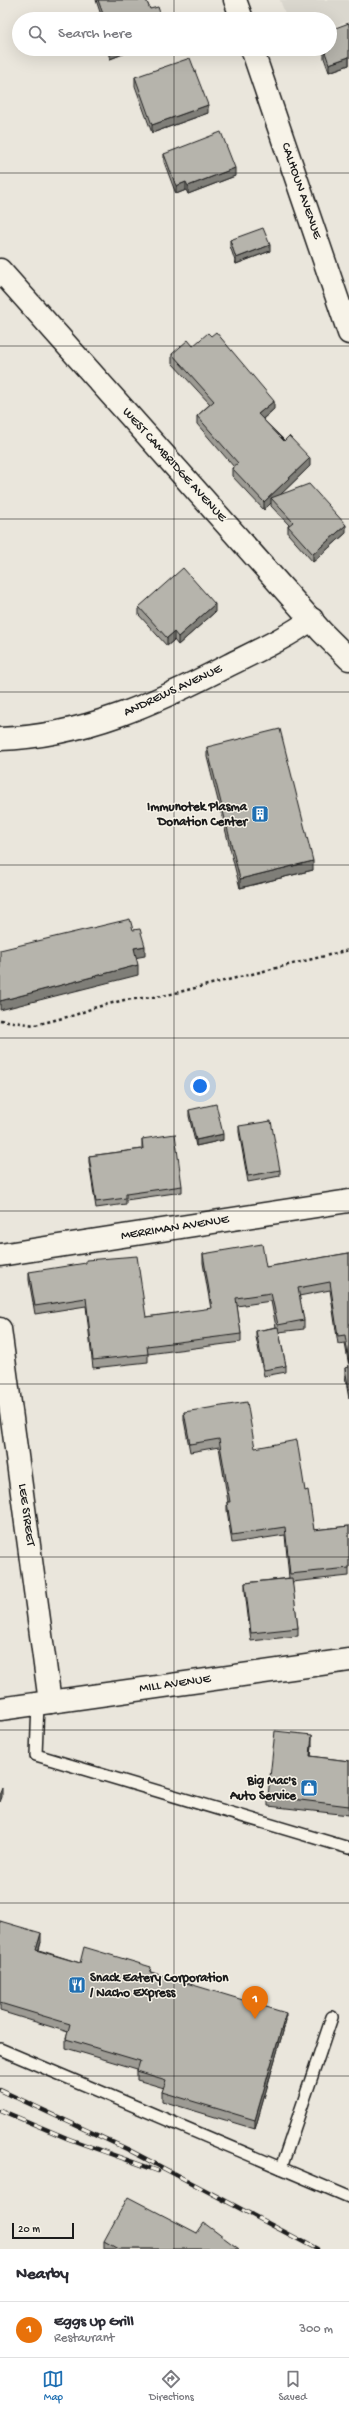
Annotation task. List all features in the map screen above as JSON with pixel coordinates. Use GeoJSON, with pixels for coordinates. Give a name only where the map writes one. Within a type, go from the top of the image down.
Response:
{"type":"FeatureCollection","features":[{"type":"Feature","properties":{"kind":"street"},"geometry":{"type":"LineString","coordinates":[[235,0],[239,12]]}},
{"type":"Feature","properties":{"kind":"street","name":"CALHOUN AVENUE"},"geometry":{"type":"LineString","coordinates":[[254,56],[349,333]]}},
{"type":"Feature","properties":{"kind":"street","name":"WEST CAMBRIDGE AVENUE"},"geometry":{"type":"LineString","coordinates":[[0,270],[349,659]]}},
{"type":"Feature","properties":{"kind":"street","name":"ANDREWS AVENUE"},"geometry":{"type":"LineString","coordinates":[[0,739],[62,733],[111,720],[168,697],[289,634],[312,619]]}},
{"type":"Feature","properties":{"kind":"street","name":"MERRIMAN AVENUE"},"geometry":{"type":"LineString","coordinates":[[0,1255],[349,1201]]}},
{"type":"Feature","properties":{"kind":"street","name":"LEE STREET"},"geometry":{"type":"LineString","coordinates":[[0,1329],[44,1703]]}},
{"type":"Feature","properties":{"kind":"street","name":"MILL AVENUE"},"geometry":{"type":"LineString","coordinates":[[0,1709],[349,1660]]}},
{"type":"Feature","properties":{"kind":"lane"},"geometry":{"type":"LineString","coordinates":[[44,1703],[36,1755],[349,1848]]}},
{"type":"Feature","properties":{"kind":"lane"},"geometry":{"type":"LineString","coordinates":[[281,2168],[332,2017]]}},
{"type":"Feature","properties":{"kind":"lane"},"geometry":{"type":"LineString","coordinates":[[0,2049],[349,2197]]}},
{"type":"Feature","properties":{"kind":"path"},"geometry":{"type":"LineString","coordinates":[[0,1020],[35,1026],[124,1000],[163,996],[349,950]]}},
{"type":"Feature","properties":{"kind":"shaded area"},"geometry":{"type":"Polygon","coordinates":[[[280,0],[349,0],[349,21],[337,25],[337,12],[284,12],[280,0]]]}},
{"type":"Feature","properties":{"kind":"building"},"geometry":{"type":"Polygon","coordinates":[[[98,0],[146,0],[150,9],[158,7],[160,12],[102,12],[98,0]]]}},
{"type":"Feature","properties":{"kind":"building"},"geometry":{"type":"Polygon","coordinates":[[[349,23],[349,57],[329,64],[326,56],[337,56],[337,27],[349,23]]]}},
{"type":"Feature","properties":{"kind":"building"},"geometry":{"type":"Polygon","coordinates":[[[190,58],[208,105],[152,125],[135,77],[190,58]]]}},
{"type":"Feature","properties":{"kind":"building"},"geometry":{"type":"Polygon","coordinates":[[[221,132],[235,168],[188,186],[186,182],[176,186],[164,154],[221,132]]]}},
{"type":"Feature","properties":{"kind":"building"},"geometry":{"type":"Polygon","coordinates":[[[263,228],[270,245],[236,258],[230,240],[263,228]]]}},
{"type":"Feature","properties":{"kind":"building"},"geometry":{"type":"Polygon","coordinates":[[[216,332],[274,401],[258,414],[284,441],[289,436],[310,458],[264,502],[232,468],[238,463],[197,416],[214,401],[172,354],[188,340],[193,346],[208,333],[211,336],[216,332]]]}},
{"type":"Feature","properties":{"kind":"building"},"geometry":{"type":"Polygon","coordinates":[[[309,484],[346,525],[313,554],[288,526],[293,522],[271,498],[309,484]]]}},
{"type":"Feature","properties":{"kind":"building"},"geometry":{"type":"Polygon","coordinates":[[[183,568],[215,604],[178,637],[174,632],[167,638],[139,607],[183,568]]]}},
{"type":"Feature","properties":{"kind":"building","name":"Immunotek Plasma Donation Center"},"geometry":{"type":"Polygon","coordinates":[[[280,729],[313,861],[240,879],[207,747],[280,729]]]}},
{"type":"Feature","properties":{"kind":"building"},"geometry":{"type":"Polygon","coordinates":[[[130,919],[133,930],[140,929],[145,946],[134,948],[138,965],[0,1001],[0,950],[130,919]]]}},
{"type":"Feature","properties":{"kind":"building"},"geometry":{"type":"Polygon","coordinates":[[[216,1104],[223,1134],[196,1140],[189,1110],[216,1104]]]}},
{"type":"Feature","properties":{"kind":"building"},"geometry":{"type":"Polygon","coordinates":[[[271,1121],[280,1170],[248,1176],[239,1126],[271,1121]]]}},
{"type":"Feature","properties":{"kind":"building"},"geometry":{"type":"Polygon","coordinates":[[[175,1134],[182,1186],[126,1194],[126,1198],[96,1202],[89,1156],[143,1149],[142,1139],[175,1134]]]}},
{"type":"Feature","properties":{"kind":"building"},"geometry":{"type":"Polygon","coordinates":[[[262,1244],[266,1267],[349,1253],[349,1363],[345,1335],[338,1336],[330,1282],[298,1288],[304,1320],[278,1325],[271,1293],[236,1298],[241,1334],[147,1346],[148,1354],[93,1360],[86,1298],[35,1306],[29,1272],[86,1263],[86,1260],[137,1256],[146,1317],[212,1308],[203,1254],[262,1244]]]}},
{"type":"Feature","properties":{"kind":"building"},"geometry":{"type":"Polygon","coordinates":[[[278,1327],[286,1366],[264,1370],[256,1331],[278,1327]]]}},
{"type":"Feature","properties":{"kind":"building"},"geometry":{"type":"Polygon","coordinates":[[[349,1367],[349,1391],[345,1368],[349,1367]]]}},
{"type":"Feature","properties":{"kind":"building"},"geometry":{"type":"Polygon","coordinates":[[[247,1402],[255,1448],[297,1440],[305,1491],[308,1490],[314,1530],[349,1526],[349,1568],[290,1574],[285,1527],[232,1535],[227,1502],[230,1502],[219,1439],[190,1444],[184,1412],[247,1402]]]}},
{"type":"Feature","properties":{"kind":"building"},"geometry":{"type":"Polygon","coordinates":[[[292,1578],[298,1628],[251,1633],[245,1583],[292,1578]]]}},
{"type":"Feature","properties":{"kind":"building","name":"Big Mac's Auto Service"},"geometry":{"type":"Polygon","coordinates":[[[275,1731],[312,1735],[310,1756],[349,1761],[349,1806],[268,1796],[275,1731]]]}},
{"type":"Feature","properties":{"kind":"building"},"geometry":{"type":"Polygon","coordinates":[[[0,1921],[41,1933],[36,1950],[80,1963],[84,1947],[151,1967],[150,1972],[286,2013],[255,2120],[162,2092],[166,2080],[137,2071],[140,2061],[66,2039],[70,2024],[0,2003],[0,1921]]]}},
{"type":"Feature","properties":{"kind":"building"},"geometry":{"type":"Polygon","coordinates":[[[128,2197],[197,2233],[204,2223],[239,2249],[118,2249],[104,2241],[128,2197]]]}},
{"type":"Feature","properties":{"kind":"railway"},"geometry":{"type":"LineString","coordinates":[[0,2090],[127,2149],[317,2249]]}},
{"type":"Feature","properties":{"kind":"railway"},"geometry":{"type":"LineString","coordinates":[[0,2110],[69,2139],[158,2171]]}},
{"type":"Feature","properties":{"kind":"place","name":"Immunotek Plasma Donation Center"},"geometry":{"type":"Point","coordinates":[260,814]}},
{"type":"Feature","properties":{"kind":"place","name":"Big Mac's Auto Service"},"geometry":{"type":"Point","coordinates":[309,1788]}},
{"type":"Feature","properties":{"kind":"place","name":"Snack Eatery Corporation / Nacho Express"},"geometry":{"type":"Point","coordinates":[77,1985]}},
{"type":"Feature","properties":{"kind":"place","name":"Eggs Up Grill"},"geometry":{"type":"Point","coordinates":[255,2019]}}]}
